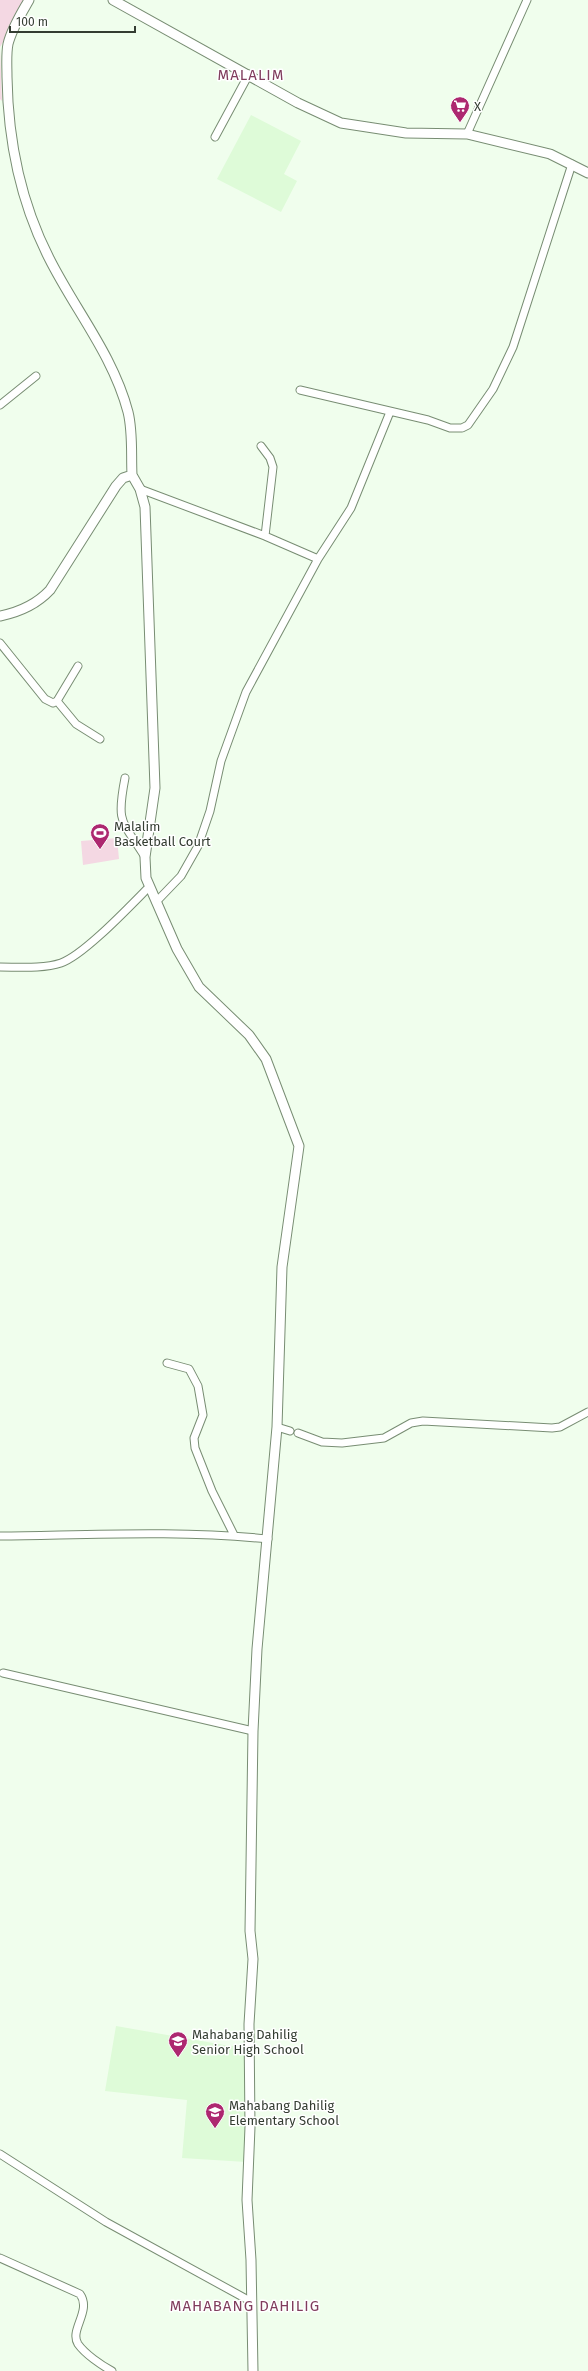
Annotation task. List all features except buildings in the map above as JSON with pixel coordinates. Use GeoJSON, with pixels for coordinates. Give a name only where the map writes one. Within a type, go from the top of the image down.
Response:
{"type":"FeatureCollection","features":[{"type":"Feature","properties":{"kind":"street"},"geometry":{"type":"LineString","coordinates":[[29,0],[12,31],[7,55],[10,114],[20,178],[32,222],[50,259],[100,344],[116,379],[130,425],[132,475],[140,489],[145,507],[155,782],[152,819],[144,869],[149,887],[183,961],[199,987],[250,1035],[266,1058],[299,1146],[282,1268],[277,1428],[268,1539],[259,1618],[253,1731],[250,1931],[253,1959],[249,2024],[250,2127],[247,2200],[251,2260],[250,2301],[253,2371]]}},
{"type":"Feature","properties":{"kind":"street"},"geometry":{"type":"LineString","coordinates":[[113,0],[249,74],[298,103],[341,123],[406,133],[467,134],[523,146],[550,154],[588,173]]}},
{"type":"Feature","properties":{"kind":"street"},"geometry":{"type":"LineString","coordinates":[[467,134],[528,0]]}},
{"type":"Feature","properties":{"kind":"street"},"geometry":{"type":"LineString","coordinates":[[215,137],[249,74]]}},
{"type":"Feature","properties":{"kind":"street"},"geometry":{"type":"LineString","coordinates":[[300,390],[456,429],[468,425],[493,389],[513,347],[572,164]]}},
{"type":"Feature","properties":{"kind":"street"},"geometry":{"type":"LineString","coordinates":[[0,404],[36,376]]}},
{"type":"Feature","properties":{"kind":"street"},"geometry":{"type":"LineString","coordinates":[[156,902],[181,876],[198,846],[210,811],[221,761],[246,692],[318,559],[351,508],[390,412]]}},
{"type":"Feature","properties":{"kind":"street"},"geometry":{"type":"LineString","coordinates":[[261,446],[270,458],[272,467],[265,536]]}},
{"type":"Feature","properties":{"kind":"street"},"geometry":{"type":"LineString","coordinates":[[0,616],[24,610],[40,601],[50,590],[116,486],[123,478],[132,475]]}},
{"type":"Feature","properties":{"kind":"street"},"geometry":{"type":"LineString","coordinates":[[140,489],[265,536],[318,559]]}},
{"type":"Feature","properties":{"kind":"street"},"geometry":{"type":"LineString","coordinates":[[0,643],[45,699],[53,702],[57,701]]}},
{"type":"Feature","properties":{"kind":"street"},"geometry":{"type":"LineString","coordinates":[[57,701],[78,666]]}},
{"type":"Feature","properties":{"kind":"street"},"geometry":{"type":"LineString","coordinates":[[57,701],[76,724],[100,739]]}},
{"type":"Feature","properties":{"kind":"street"},"geometry":{"type":"LineString","coordinates":[[125,778],[120,815],[123,826],[145,857]]}},
{"type":"Feature","properties":{"kind":"street"},"geometry":{"type":"LineString","coordinates":[[0,967],[48,965],[70,959],[108,927],[149,887]]}},
{"type":"Feature","properties":{"kind":"street"},"geometry":{"type":"LineString","coordinates":[[167,1363],[189,1369],[198,1386],[203,1415],[194,1438],[195,1448],[212,1491],[234,1535]]}},
{"type":"Feature","properties":{"kind":"street"},"geometry":{"type":"LineString","coordinates":[[298,1433],[322,1442],[334,1443],[384,1438],[411,1423],[423,1421],[552,1428],[560,1427],[588,1412]]}},
{"type":"Feature","properties":{"kind":"street"},"geometry":{"type":"LineString","coordinates":[[277,1428],[290,1430]]}},
{"type":"Feature","properties":{"kind":"street"},"geometry":{"type":"LineString","coordinates":[[0,1536],[127,1534],[234,1535],[268,1539]]}},
{"type":"Feature","properties":{"kind":"street"},"geometry":{"type":"LineString","coordinates":[[3,1673],[253,1731]]}},
{"type":"Feature","properties":{"kind":"street"},"geometry":{"type":"LineString","coordinates":[[0,2154],[106,2222],[250,2301]]}},
{"type":"Feature","properties":{"kind":"street"},"geometry":{"type":"LineString","coordinates":[[0,2258],[80,2294],[84,2299],[84,2306],[76,2336],[78,2344],[112,2371]]}},
{"type":"Feature","properties":{"kind":"shaded area"},"geometry":{"type":"Polygon","coordinates":[[[0,0],[28,0],[0,47],[0,0]]]}},
{"type":"Feature","properties":{"kind":"shaded area"},"geometry":{"type":"Polygon","coordinates":[[[0,47],[2,101],[0,99],[0,47]]]}},
{"type":"Feature","properties":{"kind":"shaded area"},"geometry":{"type":"Polygon","coordinates":[[[251,115],[301,141],[284,174],[297,181],[281,212],[217,179],[251,115]]]}},
{"type":"Feature","properties":{"kind":"shaded area","name":"Malalim Basketball Court"},"geometry":{"type":"Polygon","coordinates":[[[117,838],[119,859],[83,865],[81,841],[117,838]]]}},
{"type":"Feature","properties":{"kind":"shaded area"},"geometry":{"type":"Polygon","coordinates":[[[116,2026],[230,2046],[246,2046],[246,2162],[182,2158],[187,2100],[105,2091],[116,2026]]]}},
{"type":"Feature","properties":{"kind":"place","name":"X"},"geometry":{"type":"Point","coordinates":[460,123]}},
{"type":"Feature","properties":{"kind":"place","name":"Malalim Basketball Court"},"geometry":{"type":"Point","coordinates":[100,850]}},
{"type":"Feature","properties":{"kind":"place","name":"Mahabang Dahilig Senior High School"},"geometry":{"type":"Point","coordinates":[178,2058]}},
{"type":"Feature","properties":{"kind":"place","name":"Mahabang Dahilig Elementary School"},"geometry":{"type":"Point","coordinates":[215,2129]}},
{"type":"Feature","properties":{"kind":"district","name":"MALALIM"},"geometry":{"type":"Point","coordinates":[251,75]}},
{"type":"Feature","properties":{"kind":"district","name":"MAHABANG DAHILIG"},"geometry":{"type":"Point","coordinates":[245,2306]}}]}
